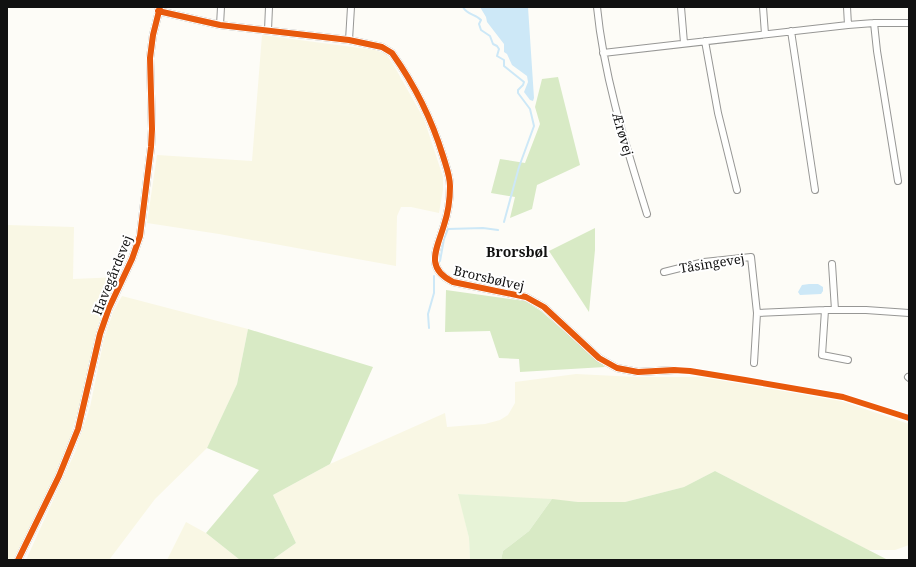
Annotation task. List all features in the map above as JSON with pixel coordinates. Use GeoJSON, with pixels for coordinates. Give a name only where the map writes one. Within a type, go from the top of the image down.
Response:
{"type":"FeatureCollection","features":[{"type":"Feature","properties":{"kind":"street"},"geometry":{"type":"LineString","coordinates":[[220,26],[221,7]]}},
{"type":"Feature","properties":{"kind":"street"},"geometry":{"type":"LineString","coordinates":[[268,30],[269,7]]}},
{"type":"Feature","properties":{"kind":"street"},"geometry":{"type":"LineString","coordinates":[[349,40],[351,7]]}},
{"type":"Feature","properties":{"kind":"street","name":"Ærøvej"},"geometry":{"type":"LineString","coordinates":[[596,7],[603,53],[616,112],[647,214]]}},
{"type":"Feature","properties":{"kind":"street"},"geometry":{"type":"LineString","coordinates":[[681,7],[684,44]]}},
{"type":"Feature","properties":{"kind":"street"},"geometry":{"type":"LineString","coordinates":[[763,7],[765,34]]}},
{"type":"Feature","properties":{"kind":"street"},"geometry":{"type":"LineString","coordinates":[[847,7],[848,25]]}},
{"type":"Feature","properties":{"kind":"street","name":"Brorsbølvej"},"geometry":{"type":"LineString","coordinates":[[159,9],[220,26],[268,30],[349,40],[382,47],[392,53],[427,112],[437,136],[448,171],[450,185],[445,224],[434,258],[437,270],[443,278],[453,282],[526,297],[544,307],[599,358],[617,368],[638,372],[674,370]]}},
{"type":"Feature","properties":{"kind":"street","name":"Havegårdsvej"},"geometry":{"type":"LineString","coordinates":[[18,560],[59,476],[78,429],[100,334],[109,308],[132,259],[140,236],[152,129],[150,58],[153,35],[159,9]]}},
{"type":"Feature","properties":{"kind":"street"},"geometry":{"type":"LineString","coordinates":[[874,23],[877,51],[898,181]]}},
{"type":"Feature","properties":{"kind":"street"},"geometry":{"type":"LineString","coordinates":[[603,53],[848,25],[909,23]]}},
{"type":"Feature","properties":{"kind":"street"},"geometry":{"type":"LineString","coordinates":[[791,31],[815,190]]}},
{"type":"Feature","properties":{"kind":"street"},"geometry":{"type":"LineString","coordinates":[[705,41],[718,112],[737,190]]}},
{"type":"Feature","properties":{"kind":"street","name":"Tåsingevej"},"geometry":{"type":"LineString","coordinates":[[664,272],[704,262],[751,257],[757,313],[754,363]]}},
{"type":"Feature","properties":{"kind":"street"},"geometry":{"type":"LineString","coordinates":[[832,264],[835,310]]}},
{"type":"Feature","properties":{"kind":"street"},"geometry":{"type":"LineString","coordinates":[[825,310],[822,355],[848,360]]}},
{"type":"Feature","properties":{"kind":"street"},"geometry":{"type":"LineString","coordinates":[[757,313],[866,310],[909,313]]}},
{"type":"Feature","properties":{"kind":"shaded area"},"geometry":{"type":"Polygon","coordinates":[[[262,35],[375,50],[386,54],[393,64],[424,119],[443,177],[443,190],[439,213],[411,207],[401,207],[397,216],[396,266],[219,234],[147,223],[157,155],[252,161],[262,35]]]}},
{"type":"Feature","properties":{"kind":"shaded area"},"geometry":{"type":"Polygon","coordinates":[[[7,225],[74,227],[73,279],[120,277],[105,306],[96,332],[83,394],[68,444],[57,472],[13,560],[7,560],[7,225]]]}},
{"type":"Feature","properties":{"kind":"shaded area"},"geometry":{"type":"Polygon","coordinates":[[[122,296],[248,329],[237,384],[207,448],[155,499],[109,560],[26,560],[75,452],[90,407],[104,339],[113,312],[122,296]]]}},
{"type":"Feature","properties":{"kind":"shaded area"},"geometry":{"type":"Polygon","coordinates":[[[576,374],[637,377],[702,377],[841,401],[909,424],[909,545],[895,550],[868,550],[715,471],[684,487],[625,502],[578,502],[459,494],[469,538],[470,560],[272,560],[296,543],[273,495],[330,464],[445,413],[447,427],[485,424],[500,420],[508,415],[515,403],[515,382],[576,374]]]}},
{"type":"Feature","properties":{"kind":"shaded area"},"geometry":{"type":"Polygon","coordinates":[[[186,522],[206,533],[240,560],[167,560],[186,522]]]}},
{"type":"Feature","properties":{"kind":"green space"},"geometry":{"type":"Polygon","coordinates":[[[558,77],[580,165],[537,185],[532,209],[510,218],[515,197],[491,193],[500,159],[525,163],[540,124],[535,107],[542,79],[558,77]]]}},
{"type":"Feature","properties":{"kind":"green space"},"geometry":{"type":"Polygon","coordinates":[[[595,228],[595,250],[589,312],[549,251],[595,228]]]}},
{"type":"Feature","properties":{"kind":"green space"},"geometry":{"type":"Polygon","coordinates":[[[446,290],[525,301],[541,311],[605,367],[520,372],[519,359],[499,358],[490,331],[445,332],[446,290]]]}},
{"type":"Feature","properties":{"kind":"green space"},"geometry":{"type":"Polygon","coordinates":[[[248,329],[373,367],[330,464],[273,495],[296,543],[272,560],[240,560],[206,533],[259,470],[207,448],[237,384],[248,329]]]}},
{"type":"Feature","properties":{"kind":"green space"},"geometry":{"type":"Polygon","coordinates":[[[715,471],[888,560],[501,560],[503,551],[529,531],[552,499],[578,502],[625,502],[684,487],[715,471]]]}},
{"type":"Feature","properties":{"kind":"green space"},"geometry":{"type":"Polygon","coordinates":[[[458,494],[552,499],[529,531],[503,551],[501,560],[470,560],[469,538],[458,494]]]}},
{"type":"Feature","properties":{"kind":"water"},"geometry":{"type":"Polygon","coordinates":[[[480,7],[528,7],[533,101],[530,100],[524,92],[528,82],[527,76],[512,65],[507,54],[504,52],[504,44],[487,22],[486,17],[480,7]]]}},
{"type":"Feature","properties":{"kind":"water"},"geometry":{"type":"Polygon","coordinates":[[[818,284],[823,287],[823,291],[821,294],[800,295],[798,292],[802,285],[818,284]]]}},
{"type":"Feature","properties":{"kind":"waterway"},"geometry":{"type":"LineString","coordinates":[[463,7],[467,12],[481,20],[479,24],[481,30],[490,36],[493,44],[499,49],[497,56],[504,60],[504,66],[524,82],[518,90],[518,93],[530,109],[534,126],[519,167],[504,222]]}},
{"type":"Feature","properties":{"kind":"waterway"},"geometry":{"type":"LineString","coordinates":[[440,261],[444,239],[448,229],[483,228],[498,230]]}},
{"type":"Feature","properties":{"kind":"waterway"},"geometry":{"type":"LineString","coordinates":[[429,328],[428,314],[434,293],[434,276]]}},
{"type":"Feature","properties":{"kind":"cycle path"},"geometry":{"type":"LineString","coordinates":[[18,560],[59,476],[78,429],[100,334],[109,308],[132,259],[140,236],[151,147],[152,129],[150,58],[153,35],[160,7]]}},
{"type":"Feature","properties":{"kind":"cycle path"},"geometry":{"type":"LineString","coordinates":[[158,11],[220,25],[349,40],[382,47],[392,53],[415,90],[428,116],[448,171],[450,196],[435,257],[438,271],[444,277],[453,282],[526,297],[544,307],[599,358],[617,368],[638,372],[674,370],[690,371],[745,380],[843,397],[909,418]]}},
{"type":"Feature","properties":{"kind":"district","name":"Brorsbøl"},"geometry":{"type":"Point","coordinates":[517,252]}}]}
